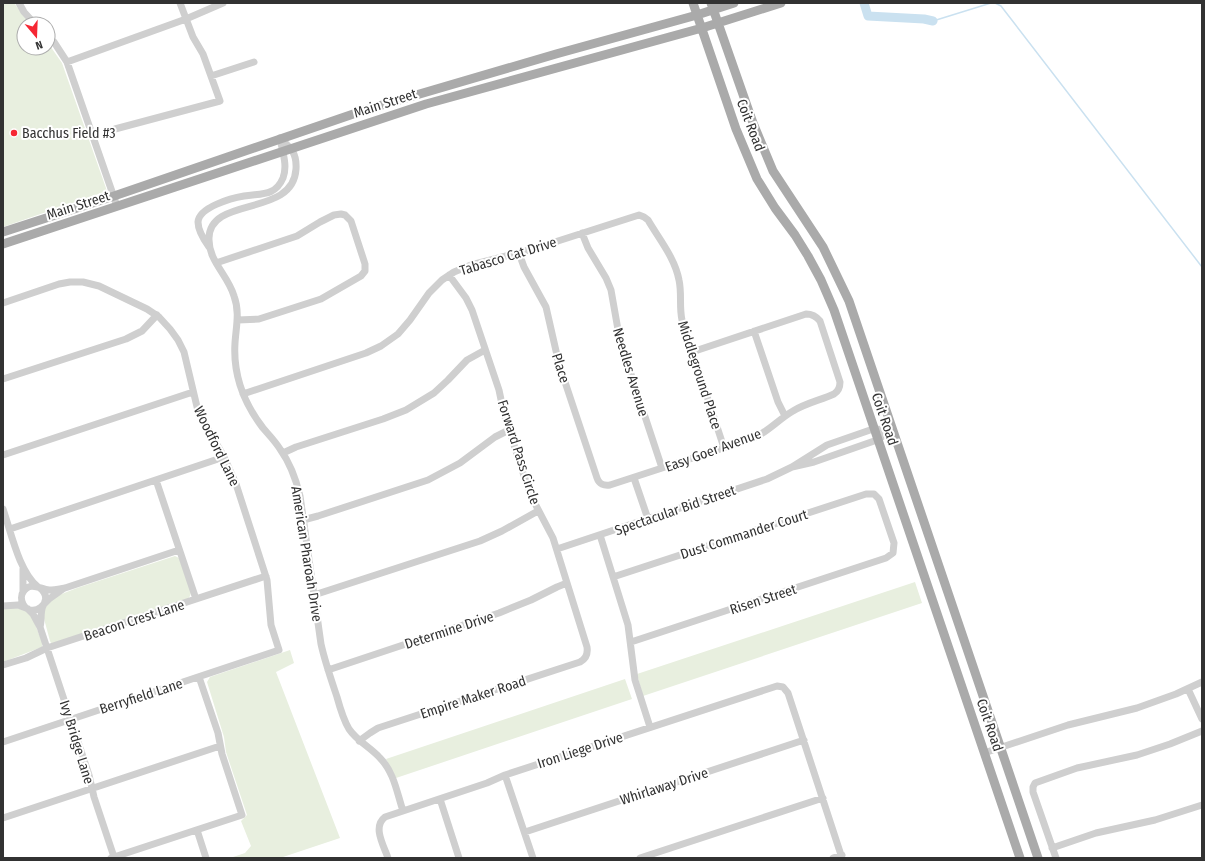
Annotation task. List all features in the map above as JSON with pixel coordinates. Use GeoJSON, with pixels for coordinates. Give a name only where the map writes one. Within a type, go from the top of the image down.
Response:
{"type":"FeatureCollection","features":[{"type":"Feature","properties":{"kind":"main road","name":"Coit Road"},"geometry":{"type":"LineString","coordinates":[[693,3],[736,129],[757,179],[775,208],[795,234],[808,256],[834,310],[873,429],[1020,858]]}},
{"type":"Feature","properties":{"kind":"main road","name":"Main Street"},"geometry":{"type":"LineString","coordinates":[[3,232],[114,196],[280,138],[423,93],[697,15],[712,6],[734,3]]}},
{"type":"Feature","properties":{"kind":"main road","name":"Main Street"},"geometry":{"type":"LineString","coordinates":[[3,244],[426,104],[702,28],[781,3]]}},
{"type":"Feature","properties":{"kind":"main road","name":"Coit Road"},"geometry":{"type":"LineString","coordinates":[[712,6],[753,123],[773,171],[823,248],[846,294],[1038,858]]}},
{"type":"Feature","properties":{"kind":"main road"},"geometry":{"type":"LineString","coordinates":[[556,54],[561,68]]}},
{"type":"Feature","properties":{"kind":"main road"},"geometry":{"type":"LineString","coordinates":[[423,93],[426,104]]}},
{"type":"Feature","properties":{"kind":"street"},"geometry":{"type":"LineString","coordinates":[[19,3],[28,16]]}},
{"type":"Feature","properties":{"kind":"street"},"geometry":{"type":"LineString","coordinates":[[115,129],[220,101],[203,54],[193,37],[180,3]]}},
{"type":"Feature","properties":{"kind":"street"},"geometry":{"type":"LineString","coordinates":[[67,62],[186,19],[223,3]]}},
{"type":"Feature","properties":{"kind":"street"},"geometry":{"type":"LineString","coordinates":[[56,45],[67,62],[118,206]]}},
{"type":"Feature","properties":{"kind":"street"},"geometry":{"type":"LineString","coordinates":[[211,76],[254,62]]}},
{"type":"Feature","properties":{"kind":"street"},"geometry":{"type":"LineString","coordinates":[[280,138],[292,149]]}},
{"type":"Feature","properties":{"kind":"street","name":"American Pharoah Drive"},"geometry":{"type":"LineString","coordinates":[[280,138],[285,170],[277,187],[264,194],[245,195],[222,202],[206,210],[199,218],[198,224],[201,234],[216,263],[228,281],[237,306],[238,320],[235,340],[235,357],[238,378],[243,394],[255,417],[284,453],[296,482],[320,638],[328,670],[346,724],[359,741],[376,753],[386,764],[392,777],[403,811]]}},
{"type":"Feature","properties":{"kind":"street","name":"American Pharoah Drive"},"geometry":{"type":"LineString","coordinates":[[210,249],[209,234],[215,222],[224,215],[277,197],[288,190],[294,180],[296,170],[292,149]]}},
{"type":"Feature","properties":{"kind":"street"},"geometry":{"type":"LineString","coordinates":[[233,198],[237,210]]}},
{"type":"Feature","properties":{"kind":"street"},"geometry":{"type":"LineString","coordinates":[[216,263],[296,236],[334,215],[345,215],[351,221],[365,264],[364,272],[360,277],[321,299],[264,318],[238,320]]}},
{"type":"Feature","properties":{"kind":"street","name":"Tabasco Cat Drive"},"geometry":{"type":"LineString","coordinates":[[243,394],[366,353],[381,346],[404,328],[429,293],[449,275],[471,265],[519,253],[635,216],[642,216]]}},
{"type":"Feature","properties":{"kind":"street","name":"Middleground Place"},"geometry":{"type":"LineString","coordinates":[[642,216],[648,220],[672,260],[676,270],[680,284],[681,317],[724,448]]}},
{"type":"Feature","properties":{"kind":"street","name":"Needles Avenue"},"geometry":{"type":"LineString","coordinates":[[582,233],[588,248],[606,278],[611,290],[620,341],[662,468]]}},
{"type":"Feature","properties":{"kind":"street","name":"Place"},"geometry":{"type":"LineString","coordinates":[[519,253],[524,267],[546,307],[558,364],[596,478],[602,484]]}},
{"type":"Feature","properties":{"kind":"street","name":"Forward Pass Circle"},"geometry":{"type":"LineString","coordinates":[[449,275],[471,307],[499,390],[509,430],[530,494],[549,530],[556,549],[587,649],[586,656]]}},
{"type":"Feature","properties":{"kind":"street","name":"Woodford Lane"},"geometry":{"type":"LineString","coordinates":[[3,302],[59,284],[80,282],[99,286],[142,306],[157,315],[170,329],[181,345],[201,416],[224,457],[236,484],[266,576],[271,625],[279,650]]}},
{"type":"Feature","properties":{"kind":"street","name":"Easy Goer Avenue"},"geometry":{"type":"LineString","coordinates":[[602,484],[610,485],[634,478],[760,435],[785,416],[803,406],[832,395],[839,390],[840,382],[820,321],[814,316],[806,314],[754,331]]}},
{"type":"Feature","properties":{"kind":"street"},"geometry":{"type":"LineString","coordinates":[[3,379],[126,339],[142,331],[157,315]]}},
{"type":"Feature","properties":{"kind":"street"},"geometry":{"type":"LineString","coordinates":[[692,352],[754,331],[778,402],[785,416]]}},
{"type":"Feature","properties":{"kind":"street"},"geometry":{"type":"LineString","coordinates":[[284,453],[406,410],[434,393],[467,360],[485,350]]}},
{"type":"Feature","properties":{"kind":"street"},"geometry":{"type":"LineString","coordinates":[[3,455],[193,392]]}},
{"type":"Feature","properties":{"kind":"street","name":"Spectacular Bid Street"},"geometry":{"type":"LineString","coordinates":[[556,549],[767,479],[792,467],[827,445],[873,429],[892,430]]}},
{"type":"Feature","properties":{"kind":"street"},"geometry":{"type":"LineString","coordinates":[[303,520],[428,480],[460,463],[495,437],[509,430]]}},
{"type":"Feature","properties":{"kind":"street","name":"Spectacular Bid Street"},"geometry":{"type":"LineString","coordinates":[[792,467],[814,462],[877,440],[892,430]]}},
{"type":"Feature","properties":{"kind":"street"},"geometry":{"type":"LineString","coordinates":[[10,529],[224,457]]}},
{"type":"Feature","properties":{"kind":"street"},"geometry":{"type":"LineString","coordinates":[[634,478],[648,519]]}},
{"type":"Feature","properties":{"kind":"street"},"geometry":{"type":"LineString","coordinates":[[156,480],[196,599]]}},
{"type":"Feature","properties":{"kind":"street","name":"Dust Commander Court"},"geometry":{"type":"LineString","coordinates":[[613,577],[866,494],[875,495],[879,501],[894,543],[893,553]]}},
{"type":"Feature","properties":{"kind":"street"},"geometry":{"type":"LineString","coordinates":[[3,509],[23,569],[45,595],[43,605]]}},
{"type":"Feature","properties":{"kind":"street"},"geometry":{"type":"LineString","coordinates":[[314,596],[485,538],[538,510]]}},
{"type":"Feature","properties":{"kind":"street"},"geometry":{"type":"LineString","coordinates":[[600,535],[628,625],[634,680],[650,727]]}},
{"type":"Feature","properties":{"kind":"street"},"geometry":{"type":"LineString","coordinates":[[3,605],[16,599],[29,587],[39,587],[51,590],[65,588],[179,550]]}},
{"type":"Feature","properties":{"kind":"street","name":"Risen Street"},"geometry":{"type":"LineString","coordinates":[[631,642],[886,558],[893,553]]}},
{"type":"Feature","properties":{"kind":"street"},"geometry":{"type":"LineString","coordinates":[[23,569],[22,602],[28,609]]}},
{"type":"Feature","properties":{"kind":"street","name":"Beacon Crest Lane"},"geometry":{"type":"LineString","coordinates":[[3,665],[26,658],[48,648],[266,576]]}},
{"type":"Feature","properties":{"kind":"street","name":"Determine Drive"},"geometry":{"type":"LineString","coordinates":[[328,670],[495,615],[567,583]]}},
{"type":"Feature","properties":{"kind":"street"},"geometry":{"type":"LineString","coordinates":[[3,605],[18,605],[36,610],[65,588]]}},
{"type":"Feature","properties":{"kind":"street","name":"Ivy Bridge Lane"},"geometry":{"type":"LineString","coordinates":[[40,627],[42,620],[41,609],[43,605]]}},
{"type":"Feature","properties":{"kind":"street","name":"Ivy Bridge Lane"},"geometry":{"type":"LineString","coordinates":[[28,609],[33,614],[40,627],[48,648],[89,775],[113,858]]}},
{"type":"Feature","properties":{"kind":"street","name":"Berryfield Lane"},"geometry":{"type":"LineString","coordinates":[[3,742],[279,650]]}},
{"type":"Feature","properties":{"kind":"street","name":"Empire Maker Road"},"geometry":{"type":"LineString","coordinates":[[359,741],[378,728],[580,662],[584,660],[586,656]]}},
{"type":"Feature","properties":{"kind":"street"},"geometry":{"type":"LineString","coordinates":[[113,858],[242,815],[220,746],[218,733],[199,677]]}},
{"type":"Feature","properties":{"kind":"street"},"geometry":{"type":"LineString","coordinates":[[984,753],[1068,725],[1137,708],[1188,689],[1202,682]]}},
{"type":"Feature","properties":{"kind":"street","name":"Iron Liege Drive"},"geometry":{"type":"LineString","coordinates":[[388,858],[379,831],[380,823],[385,817],[774,686],[783,687],[788,693],[804,740]]}},
{"type":"Feature","properties":{"kind":"street"},"geometry":{"type":"LineString","coordinates":[[1188,689],[1202,719]]}},
{"type":"Feature","properties":{"kind":"street"},"geometry":{"type":"LineString","coordinates":[[1056,858],[1034,792],[1034,785],[1039,781],[1069,771],[1137,754],[1170,744],[1202,731]]}},
{"type":"Feature","properties":{"kind":"street"},"geometry":{"type":"LineString","coordinates":[[804,740],[842,857],[833,858]]}},
{"type":"Feature","properties":{"kind":"street","name":"Whirlaway Drive"},"geometry":{"type":"LineString","coordinates":[[525,832],[804,740]]}},
{"type":"Feature","properties":{"kind":"street"},"geometry":{"type":"LineString","coordinates":[[3,818],[220,746]]}},
{"type":"Feature","properties":{"kind":"street"},"geometry":{"type":"LineString","coordinates":[[506,775],[533,858]]}},
{"type":"Feature","properties":{"kind":"street"},"geometry":{"type":"LineString","coordinates":[[640,858],[822,798]]}},
{"type":"Feature","properties":{"kind":"street"},"geometry":{"type":"LineString","coordinates":[[440,799],[459,858]]}},
{"type":"Feature","properties":{"kind":"street"},"geometry":{"type":"LineString","coordinates":[[1052,848],[1096,833],[1160,819],[1202,804]]}},
{"type":"Feature","properties":{"kind":"street"},"geometry":{"type":"LineString","coordinates":[[197,830],[206,858]]}},
{"type":"Feature","properties":{"kind":"green space"},"geometry":{"type":"Polygon","coordinates":[[[3,3],[14,3],[24,16],[16,16],[16,56],[56,56],[56,54],[62,63],[107,191],[3,227],[3,3]]]}},
{"type":"Feature","properties":{"kind":"green space"},"geometry":{"type":"Polygon","coordinates":[[[175,556],[179,558],[191,592],[188,599],[51,643],[43,615],[45,607],[54,597],[175,556]]]}},
{"type":"Feature","properties":{"kind":"green space"},"geometry":{"type":"Polygon","coordinates":[[[915,582],[922,603],[643,696],[637,674],[915,582]]]}},
{"type":"Feature","properties":{"kind":"green space"},"geometry":{"type":"Polygon","coordinates":[[[3,609],[24,609],[31,614],[42,642],[42,647],[3,662],[3,609]]]}},
{"type":"Feature","properties":{"kind":"green space"},"geometry":{"type":"Polygon","coordinates":[[[290,650],[294,663],[276,672],[340,838],[280,858],[230,858],[245,853],[251,846],[241,821],[247,815],[226,752],[224,737],[207,682],[210,677],[290,650]]]}},
{"type":"Feature","properties":{"kind":"green space"},"geometry":{"type":"Polygon","coordinates":[[[625,679],[632,699],[396,778],[386,759],[625,679]]]}},
{"type":"Feature","properties":{"kind":"waterway"},"geometry":{"type":"LineString","coordinates":[[864,3],[868,16],[924,19],[933,21]]}},
{"type":"Feature","properties":{"kind":"waterway"},"geometry":{"type":"LineString","coordinates":[[933,21],[991,3]]}},
{"type":"Feature","properties":{"kind":"waterway"},"geometry":{"type":"LineString","coordinates":[[995,3],[1001,6],[1202,267]]}},
{"type":"Feature","properties":{"kind":"place","name":"Bacchus Field #3"},"geometry":{"type":"Point","coordinates":[14,133]}}]}
